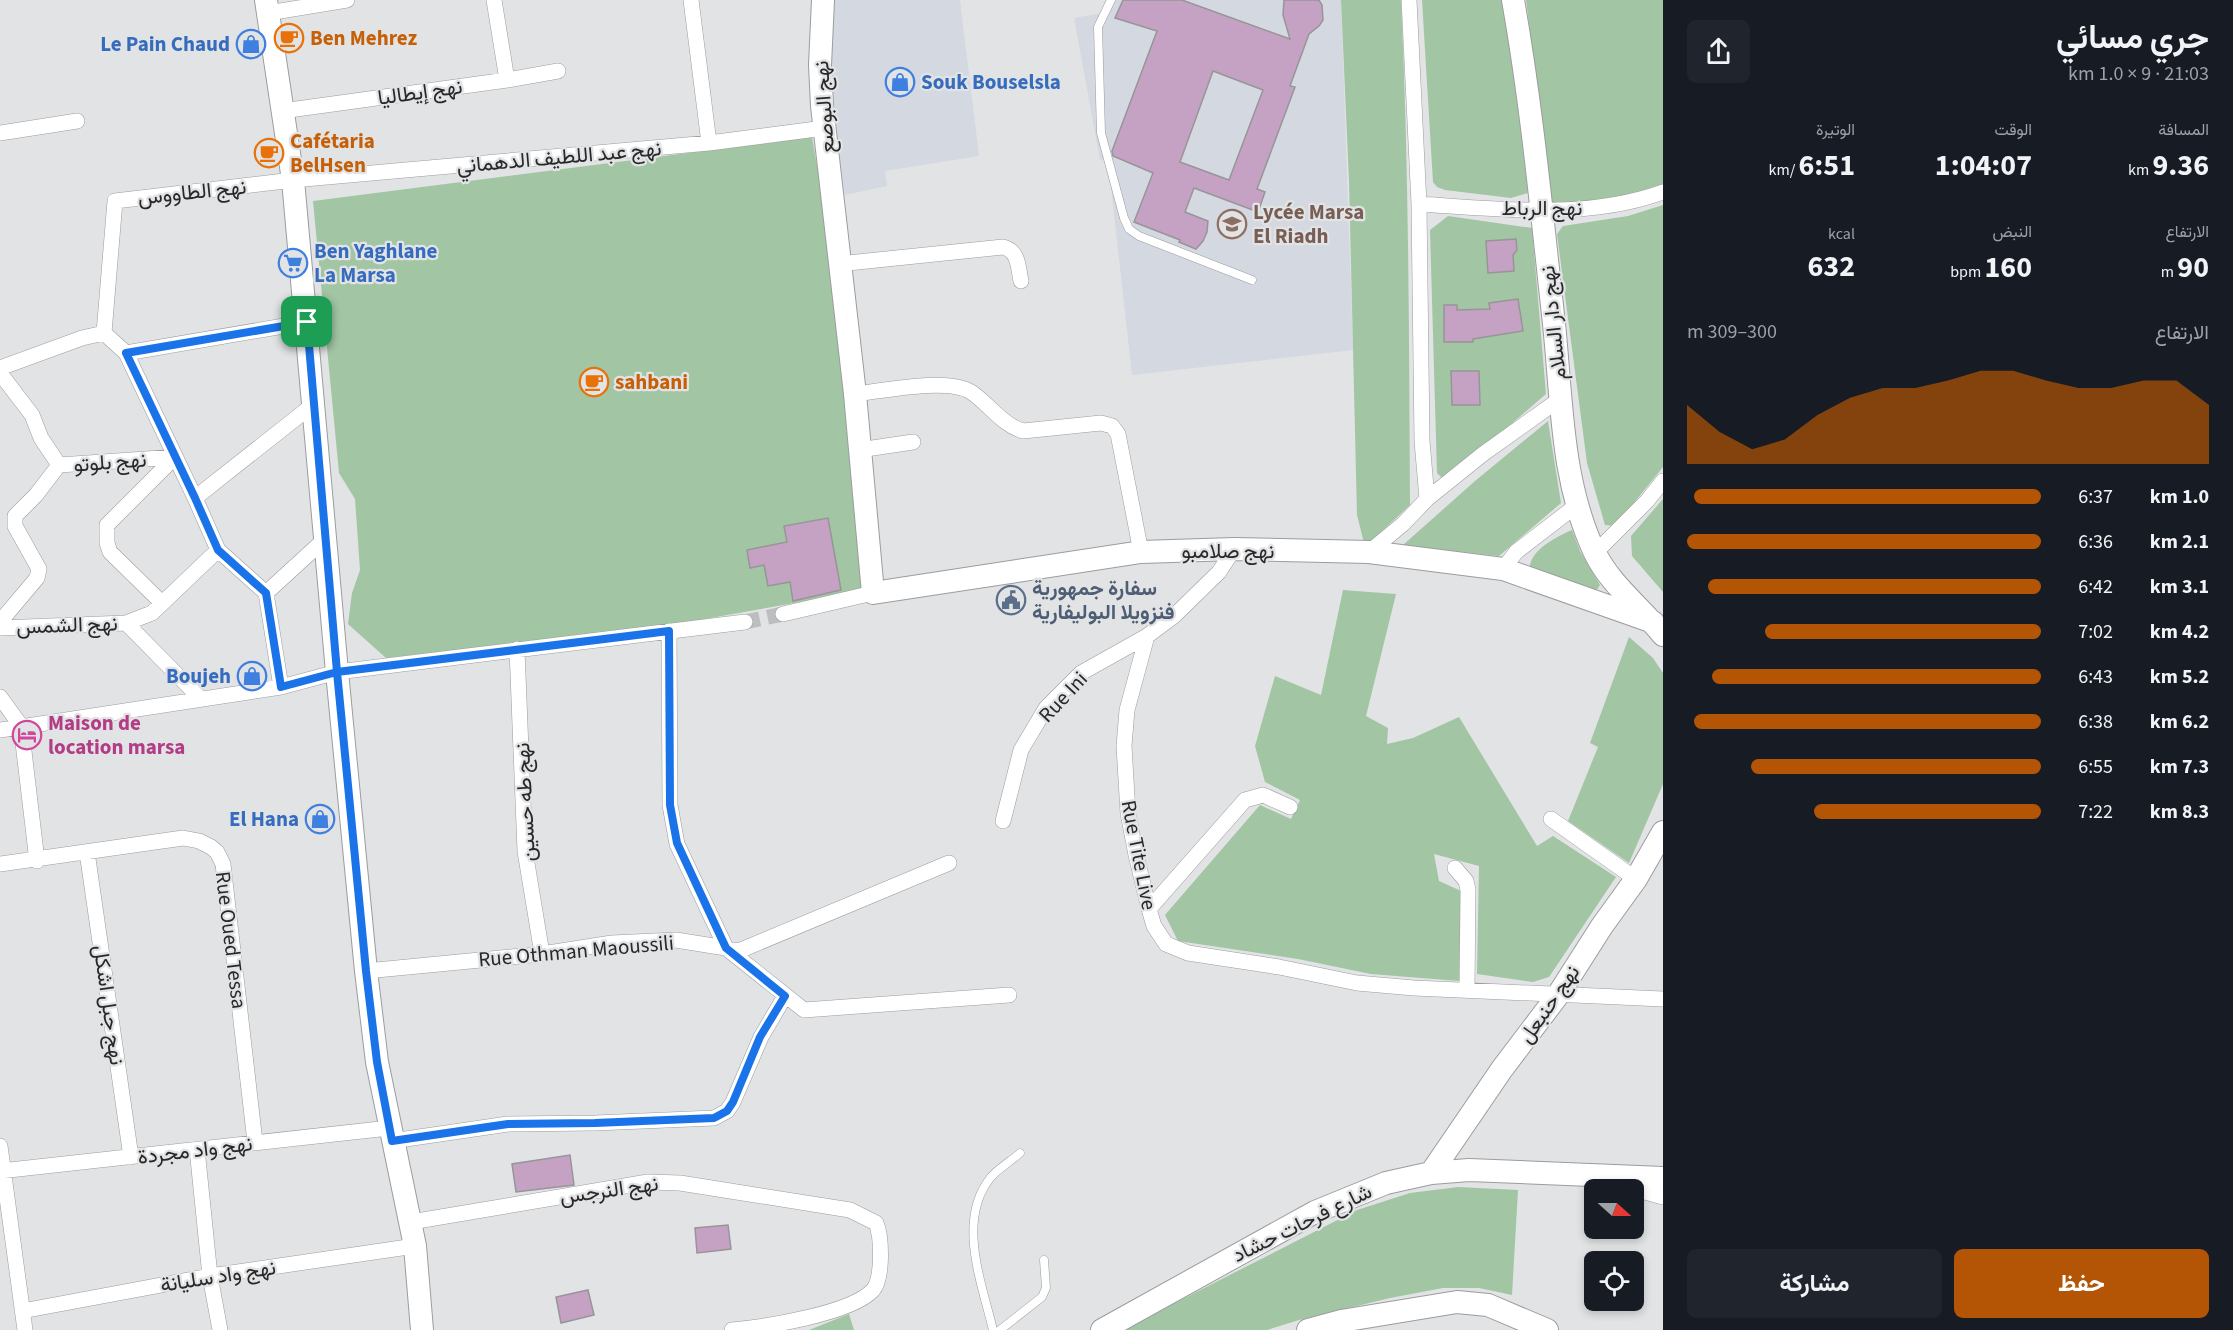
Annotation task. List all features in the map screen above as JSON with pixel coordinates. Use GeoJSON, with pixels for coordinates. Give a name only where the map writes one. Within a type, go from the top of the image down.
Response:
{"type":"FeatureCollection","features":[{"type":"Feature","properties":{"kind":"street"},"geometry":{"type":"LineString","coordinates":[[347,0],[267,6],[293,180],[366,971],[377,1062],[415,1246],[422,1330]]}},
{"type":"Feature","properties":{"kind":"street"},"geometry":{"type":"LineString","coordinates":[[494,0],[507,80]]}},
{"type":"Feature","properties":{"kind":"street"},"geometry":{"type":"LineString","coordinates":[[690,0],[709,143]]}},
{"type":"Feature","properties":{"kind":"street","name":"نهج البوصع"},"geometry":{"type":"LineString","coordinates":[[823,0],[820,65],[824,128],[838,264],[855,394],[873,593]]}},
{"type":"Feature","properties":{"kind":"street"},"geometry":{"type":"LineString","coordinates":[[1409,0],[1419,204],[1420,402],[1427,499]]}},
{"type":"Feature","properties":{"kind":"street","name":"نهج دار السلام"},"geometry":{"type":"LineString","coordinates":[[1513,0],[1534,139],[1570,477],[1583,526],[1595,553],[1616,586],[1658,628]]}},
{"type":"Feature","properties":{"kind":"street","name":"نهج إيطاليا"},"geometry":{"type":"LineString","coordinates":[[282,111],[558,71]]}},
{"type":"Feature","properties":{"kind":"street"},"geometry":{"type":"LineString","coordinates":[[0,133],[77,121]]}},
{"type":"Feature","properties":{"kind":"street","name":"نهج عبد اللطيف الدهماني"},"geometry":{"type":"LineString","coordinates":[[293,180],[709,143],[824,128]]}},
{"type":"Feature","properties":{"kind":"street","name":"نهج الطاووس"},"geometry":{"type":"LineString","coordinates":[[104,333],[115,201],[293,180]]}},
{"type":"Feature","properties":{"kind":"street","name":"نهج الرباط"},"geometry":{"type":"LineString","coordinates":[[1419,204],[1577,211],[1627,203],[1663,192]]}},
{"type":"Feature","properties":{"kind":"street"},"geometry":{"type":"LineString","coordinates":[[838,264],[1003,247],[1008,248],[1016,256],[1021,281]]}},
{"type":"Feature","properties":{"kind":"street"},"geometry":{"type":"LineString","coordinates":[[126,353],[307,322]]}},
{"type":"Feature","properties":{"kind":"street"},"geometry":{"type":"LineString","coordinates":[[0,368],[82,338],[104,333],[126,353],[218,550],[266,593],[281,687]]}},
{"type":"Feature","properties":{"kind":"street"},"geometry":{"type":"LineString","coordinates":[[0,373],[32,415],[41,438],[59,465]]}},
{"type":"Feature","properties":{"kind":"street"},"geometry":{"type":"LineString","coordinates":[[855,394],[947,384],[971,392],[1013,427],[1023,431],[1101,423],[1112,426],[1118,434],[1141,552]]}},
{"type":"Feature","properties":{"kind":"street"},"geometry":{"type":"LineString","coordinates":[[1369,552],[1403,524],[1427,499],[1483,454],[1560,399]]}},
{"type":"Feature","properties":{"kind":"street"},"geometry":{"type":"LineString","coordinates":[[195,498],[314,404]]}},
{"type":"Feature","properties":{"kind":"street"},"geometry":{"type":"LineString","coordinates":[[859,450],[913,442]]}},
{"type":"Feature","properties":{"kind":"street"},"geometry":{"type":"LineString","coordinates":[[162,603],[110,552],[107,543],[107,525],[175,457]]}},
{"type":"Feature","properties":{"kind":"street","name":"نهج بلوتو"},"geometry":{"type":"LineString","coordinates":[[0,622],[37,578],[39,569],[15,526],[15,516],[36,495],[59,465],[175,457]]}},
{"type":"Feature","properties":{"kind":"street"},"geometry":{"type":"LineString","coordinates":[[1595,553],[1647,501],[1663,481]]}},
{"type":"Feature","properties":{"kind":"street"},"geometry":{"type":"LineString","coordinates":[[1503,569],[1516,552],[1577,505]]}},
{"type":"Feature","properties":{"kind":"street"},"geometry":{"type":"LineString","coordinates":[[266,593],[325,539]]}},
{"type":"Feature","properties":{"kind":"street"},"geometry":{"type":"LineString","coordinates":[[1147,636],[1174,616],[1219,572],[1234,549]]}},
{"type":"Feature","properties":{"kind":"street","name":"نهج صلامبو"},"geometry":{"type":"LineString","coordinates":[[783,614],[873,593],[1141,552],[1234,549],[1369,552],[1503,569],[1658,628]]}},
{"type":"Feature","properties":{"kind":"street","name":"نهج الشمس"},"geometry":{"type":"LineString","coordinates":[[0,628],[126,623],[152,613],[218,550]]}},
{"type":"Feature","properties":{"kind":"street"},"geometry":{"type":"LineString","coordinates":[[0,730],[281,687],[337,672],[744,622]]}},
{"type":"Feature","properties":{"kind":"street"},"geometry":{"type":"LineString","coordinates":[[126,623],[201,699]]}},
{"type":"Feature","properties":{"kind":"street"},"geometry":{"type":"LineString","coordinates":[[669,631],[670,805],[674,830],[685,863],[726,948],[800,1008],[810,1010],[1009,995]]}},
{"type":"Feature","properties":{"kind":"street","name":"Rue Ini"},"geometry":{"type":"LineString","coordinates":[[1003,821],[1021,750],[1046,708],[1081,673],[1147,636]]}},
{"type":"Feature","properties":{"kind":"street","name":"Rue Tite Live"},"geometry":{"type":"LineString","coordinates":[[1147,636],[1127,710],[1124,746],[1128,813],[1149,909],[1154,926],[1166,944],[1188,953],[1357,982],[1467,990],[1663,999]]}},
{"type":"Feature","properties":{"kind":"street","name":"نهج طه حسين"},"geometry":{"type":"LineString","coordinates":[[517,649],[525,851],[542,954]]}},
{"type":"Feature","properties":{"kind":"street"},"geometry":{"type":"LineString","coordinates":[[0,697],[21,726],[37,861]]}},
{"type":"Feature","properties":{"kind":"street"},"geometry":{"type":"LineString","coordinates":[[1149,909],[1245,800],[1263,795],[1290,807]]}},
{"type":"Feature","properties":{"kind":"street"},"geometry":{"type":"LineString","coordinates":[[1551,819],[1636,879]]}},
{"type":"Feature","properties":{"kind":"street","name":"نهج حنبعل"},"geometry":{"type":"LineString","coordinates":[[1431,1173],[1502,1069],[1558,995],[1602,926],[1636,879],[1663,832]]}},
{"type":"Feature","properties":{"kind":"street","name":"Rue Oued Tessa"},"geometry":{"type":"LineString","coordinates":[[0,864],[37,861],[183,838],[199,841],[211,847],[223,864],[255,1142]]}},
{"type":"Feature","properties":{"kind":"street","name":"نهج جبل اشكل"},"geometry":{"type":"LineString","coordinates":[[87,852],[131,1158]]}},
{"type":"Feature","properties":{"kind":"street","name":"Rue Othman Maoussili"},"geometry":{"type":"LineString","coordinates":[[366,971],[542,954],[612,943],[684,941],[726,948],[731,951],[748,947],[949,862]]}},
{"type":"Feature","properties":{"kind":"street"},"geometry":{"type":"LineString","coordinates":[[1455,868],[1466,881],[1468,890],[1467,990]]}},
{"type":"Feature","properties":{"kind":"street","name":"نهج واد مجردة"},"geometry":{"type":"LineString","coordinates":[[1,1171],[131,1158],[255,1142],[391,1135],[508,1124],[714,1118],[727,1111],[733,1102],[760,1037],[785,996]]}},
{"type":"Feature","properties":{"kind":"street"},"geometry":{"type":"LineString","coordinates":[[0,1146],[1,1171],[25,1330]]}},
{"type":"Feature","properties":{"kind":"street"},"geometry":{"type":"LineString","coordinates":[[197,1149],[210,1276],[220,1330]]}},
{"type":"Feature","properties":{"kind":"street","name":"شارع فرحات حشاد"},"geometry":{"type":"LineString","coordinates":[[1102,1330],[1316,1212],[1386,1183],[1431,1173],[1469,1170],[1663,1178]]}},
{"type":"Feature","properties":{"kind":"street"},"geometry":{"type":"LineString","coordinates":[[1625,1176],[1645,1191],[1663,1197]]}},
{"type":"Feature","properties":{"kind":"street","name":"نهج النرجس"},"geometry":{"type":"LineString","coordinates":[[411,1222],[648,1182],[666,1182],[850,1210],[876,1223],[880,1231],[880,1274],[874,1289],[862,1298],[788,1322],[732,1330]]}},
{"type":"Feature","properties":{"kind":"street","name":"نهج واد سليانة"},"geometry":{"type":"LineString","coordinates":[[22,1311],[210,1276],[415,1246]]}},
{"type":"Feature","properties":{"kind":"street"},"geometry":{"type":"LineString","coordinates":[[1308,1330],[1341,1321],[1457,1302],[1488,1305],[1547,1330]]}},
{"type":"Feature","properties":{"kind":"lane"},"geometry":{"type":"LineString","coordinates":[[1111,0],[1098,27],[1101,134],[1129,229],[1139,236],[1252,280]]}},
{"type":"Feature","properties":{"kind":"lane"},"geometry":{"type":"LineString","coordinates":[[993,1330],[976,1259],[973,1238],[974,1216],[991,1178],[1020,1153]]}},
{"type":"Feature","properties":{"kind":"lane"},"geometry":{"type":"LineString","coordinates":[[1000,1330],[1042,1297],[1046,1288],[1044,1260]]}},
{"type":"Feature","properties":{"kind":"shaded area","name":"Souk Bouselsla"},"geometry":{"type":"Polygon","coordinates":[[[833,0],[960,0],[979,156],[885,171],[887,186],[845,195],[828,60],[833,0]]]}},
{"type":"Feature","properties":{"kind":"shaded area","name":"Lycée Marsa El Riadh"},"geometry":{"type":"Polygon","coordinates":[[[1109,0],[1341,0],[1353,350],[1132,375],[1111,187],[1104,159],[1100,160],[1074,18],[1103,13],[1109,0]]]}},
{"type":"Feature","properties":{"kind":"green space"},"geometry":{"type":"Polygon","coordinates":[[[1341,0],[1401,0],[1404,63],[1410,505],[1365,547],[1357,515],[1349,181],[1341,0]]]}},
{"type":"Feature","properties":{"kind":"green space"},"geometry":{"type":"Polygon","coordinates":[[[1422,0],[1505,0],[1528,193],[1511,198],[1445,190],[1437,187],[1433,182],[1422,0]]]}},
{"type":"Feature","properties":{"kind":"green space"},"geometry":{"type":"Polygon","coordinates":[[[1526,0],[1663,0],[1663,184],[1617,198],[1558,210],[1552,202],[1526,0]]]}},
{"type":"Feature","properties":{"kind":"green space"},"geometry":{"type":"Polygon","coordinates":[[[812,137],[834,264],[867,590],[671,625],[386,658],[348,624],[352,593],[360,570],[355,499],[339,473],[313,201],[812,137]]]}},
{"type":"Feature","properties":{"kind":"green space"},"geometry":{"type":"Polygon","coordinates":[[[1663,205],[1663,467],[1615,526],[1605,525],[1587,463],[1557,234],[1563,226],[1628,216],[1663,205]]]}},
{"type":"Feature","properties":{"kind":"green space"},"geometry":{"type":"Polygon","coordinates":[[[1448,216],[1532,228],[1546,394],[1445,481],[1437,473],[1430,230],[1448,216]]]}},
{"type":"Feature","properties":{"kind":"green space"},"geometry":{"type":"Polygon","coordinates":[[[1548,421],[1561,503],[1499,556],[1403,545],[1475,481],[1548,421]]]}},
{"type":"Feature","properties":{"kind":"green space"},"geometry":{"type":"Polygon","coordinates":[[[1663,499],[1663,592],[1632,556],[1631,536],[1663,499]]]}},
{"type":"Feature","properties":{"kind":"green space"},"geometry":{"type":"Polygon","coordinates":[[[1572,530],[1580,551],[1600,585],[1594,594],[1530,570],[1533,557],[1538,551],[1572,530]]]}},
{"type":"Feature","properties":{"kind":"green space"},"geometry":{"type":"Polygon","coordinates":[[[1343,590],[1396,594],[1366,716],[1388,728],[1387,744],[1413,738],[1459,717],[1537,846],[1553,836],[1616,877],[1549,977],[1533,982],[1477,974],[1479,866],[1434,854],[1439,881],[1461,891],[1459,981],[1371,974],[1298,959],[1178,941],[1165,915],[1260,805],[1291,819],[1300,800],[1265,782],[1255,746],[1275,676],[1321,695],[1343,590]]]}},
{"type":"Feature","properties":{"kind":"green space"},"geometry":{"type":"Polygon","coordinates":[[[1629,637],[1653,658],[1663,673],[1663,784],[1629,863],[1568,821],[1598,747],[1590,743],[1629,637]]]}},
{"type":"Feature","properties":{"kind":"green space"},"geometry":{"type":"Polygon","coordinates":[[[1458,1187],[1518,1190],[1512,1295],[1479,1288],[1443,1288],[1390,1298],[1267,1330],[1122,1330],[1357,1210],[1410,1193],[1458,1187]]]}},
{"type":"Feature","properties":{"kind":"green space"},"geometry":{"type":"Polygon","coordinates":[[[849,1314],[854,1330],[809,1330],[849,1314]]]}},
{"type":"Feature","properties":{"kind":"building"},"geometry":{"type":"Polygon","coordinates":[[[1123,0],[1182,0],[1290,39],[1283,15],[1284,0],[1319,0],[1322,5],[1323,20],[1309,34],[1290,86],[1295,87],[1257,189],[1265,192],[1258,212],[1194,188],[1185,212],[1208,221],[1207,232],[1196,249],[1179,242],[1180,240],[1134,222],[1153,173],[1113,156],[1112,151],[1157,31],[1115,18],[1123,0]],[[1213,71],[1180,162],[1229,180],[1263,90],[1213,71]]]}},
{"type":"Feature","properties":{"kind":"building"},"geometry":{"type":"Polygon","coordinates":[[[1516,239],[1517,250],[1513,255],[1514,271],[1488,273],[1486,241],[1516,239]]]}},
{"type":"Feature","properties":{"kind":"building"},"geometry":{"type":"Polygon","coordinates":[[[1518,299],[1523,331],[1473,339],[1473,342],[1444,342],[1444,305],[1457,305],[1457,310],[1490,309],[1489,303],[1518,299]]]}},
{"type":"Feature","properties":{"kind":"building"},"geometry":{"type":"Polygon","coordinates":[[[1451,371],[1479,371],[1480,405],[1452,405],[1451,371]]]}},
{"type":"Feature","properties":{"kind":"building"},"geometry":{"type":"Polygon","coordinates":[[[828,518],[841,590],[793,601],[790,582],[768,586],[764,565],[750,568],[747,550],[787,542],[784,526],[828,518]]]}},
{"type":"Feature","properties":{"kind":"building"},"geometry":{"type":"Polygon","coordinates":[[[570,1155],[574,1185],[516,1192],[512,1164],[570,1155]]]}},
{"type":"Feature","properties":{"kind":"building"},"geometry":{"type":"Polygon","coordinates":[[[728,1225],[731,1249],[697,1253],[695,1228],[728,1225]]]}},
{"type":"Feature","properties":{"kind":"building"},"geometry":{"type":"Polygon","coordinates":[[[588,1290],[594,1315],[561,1323],[556,1297],[588,1290]]]}},
{"type":"Feature","properties":{"kind":"tunnel"},"geometry":{"type":"LineString","coordinates":[[745,622],[783,614]]}},
{"type":"Feature","properties":{"kind":"place","name":"Ben Mehrez"},"geometry":{"type":"Point","coordinates":[289,38]}},
{"type":"Feature","properties":{"kind":"place","name":"Le Pain Chaud"},"geometry":{"type":"Point","coordinates":[251,44]}},
{"type":"Feature","properties":{"kind":"place","name":"Souk Bouselsla"},"geometry":{"type":"Point","coordinates":[900,82]}},
{"type":"Feature","properties":{"kind":"place","name":"Cafétaria BelHsen"},"geometry":{"type":"Point","coordinates":[269,153]}},
{"type":"Feature","properties":{"kind":"place","name":"Lycée Marsa El Riadh"},"geometry":{"type":"Point","coordinates":[1232,224]}},
{"type":"Feature","properties":{"kind":"place","name":"Ben Yaghlane La Marsa"},"geometry":{"type":"Point","coordinates":[293,263]}},
{"type":"Feature","properties":{"kind":"place","name":"sahbani"},"geometry":{"type":"Point","coordinates":[594,382]}},
{"type":"Feature","properties":{"kind":"place","name":"سفارة جمهورية فنزويلا البوليفارية"},"geometry":{"type":"Point","coordinates":[1011,600]}},
{"type":"Feature","properties":{"kind":"place","name":"Boujeh"},"geometry":{"type":"Point","coordinates":[252,676]}},
{"type":"Feature","properties":{"kind":"place","name":"Maison de location marsa"},"geometry":{"type":"Point","coordinates":[27,735]}},
{"type":"Feature","properties":{"kind":"place","name":"El Hana"},"geometry":{"type":"Point","coordinates":[320,819]}},
{"type":"Feature","properties":{"kind":"route"},"geometry":{"type":"LineString","coordinates":[[307,322],[126,353],[218,550],[266,593],[281,687],[337,672],[366,971],[377,1062],[392,1141],[508,1124],[714,1118],[722,1114],[733,1102],[760,1037],[785,996],[726,948],[677,843],[670,805],[669,631],[337,672],[307,322]]}}]}
